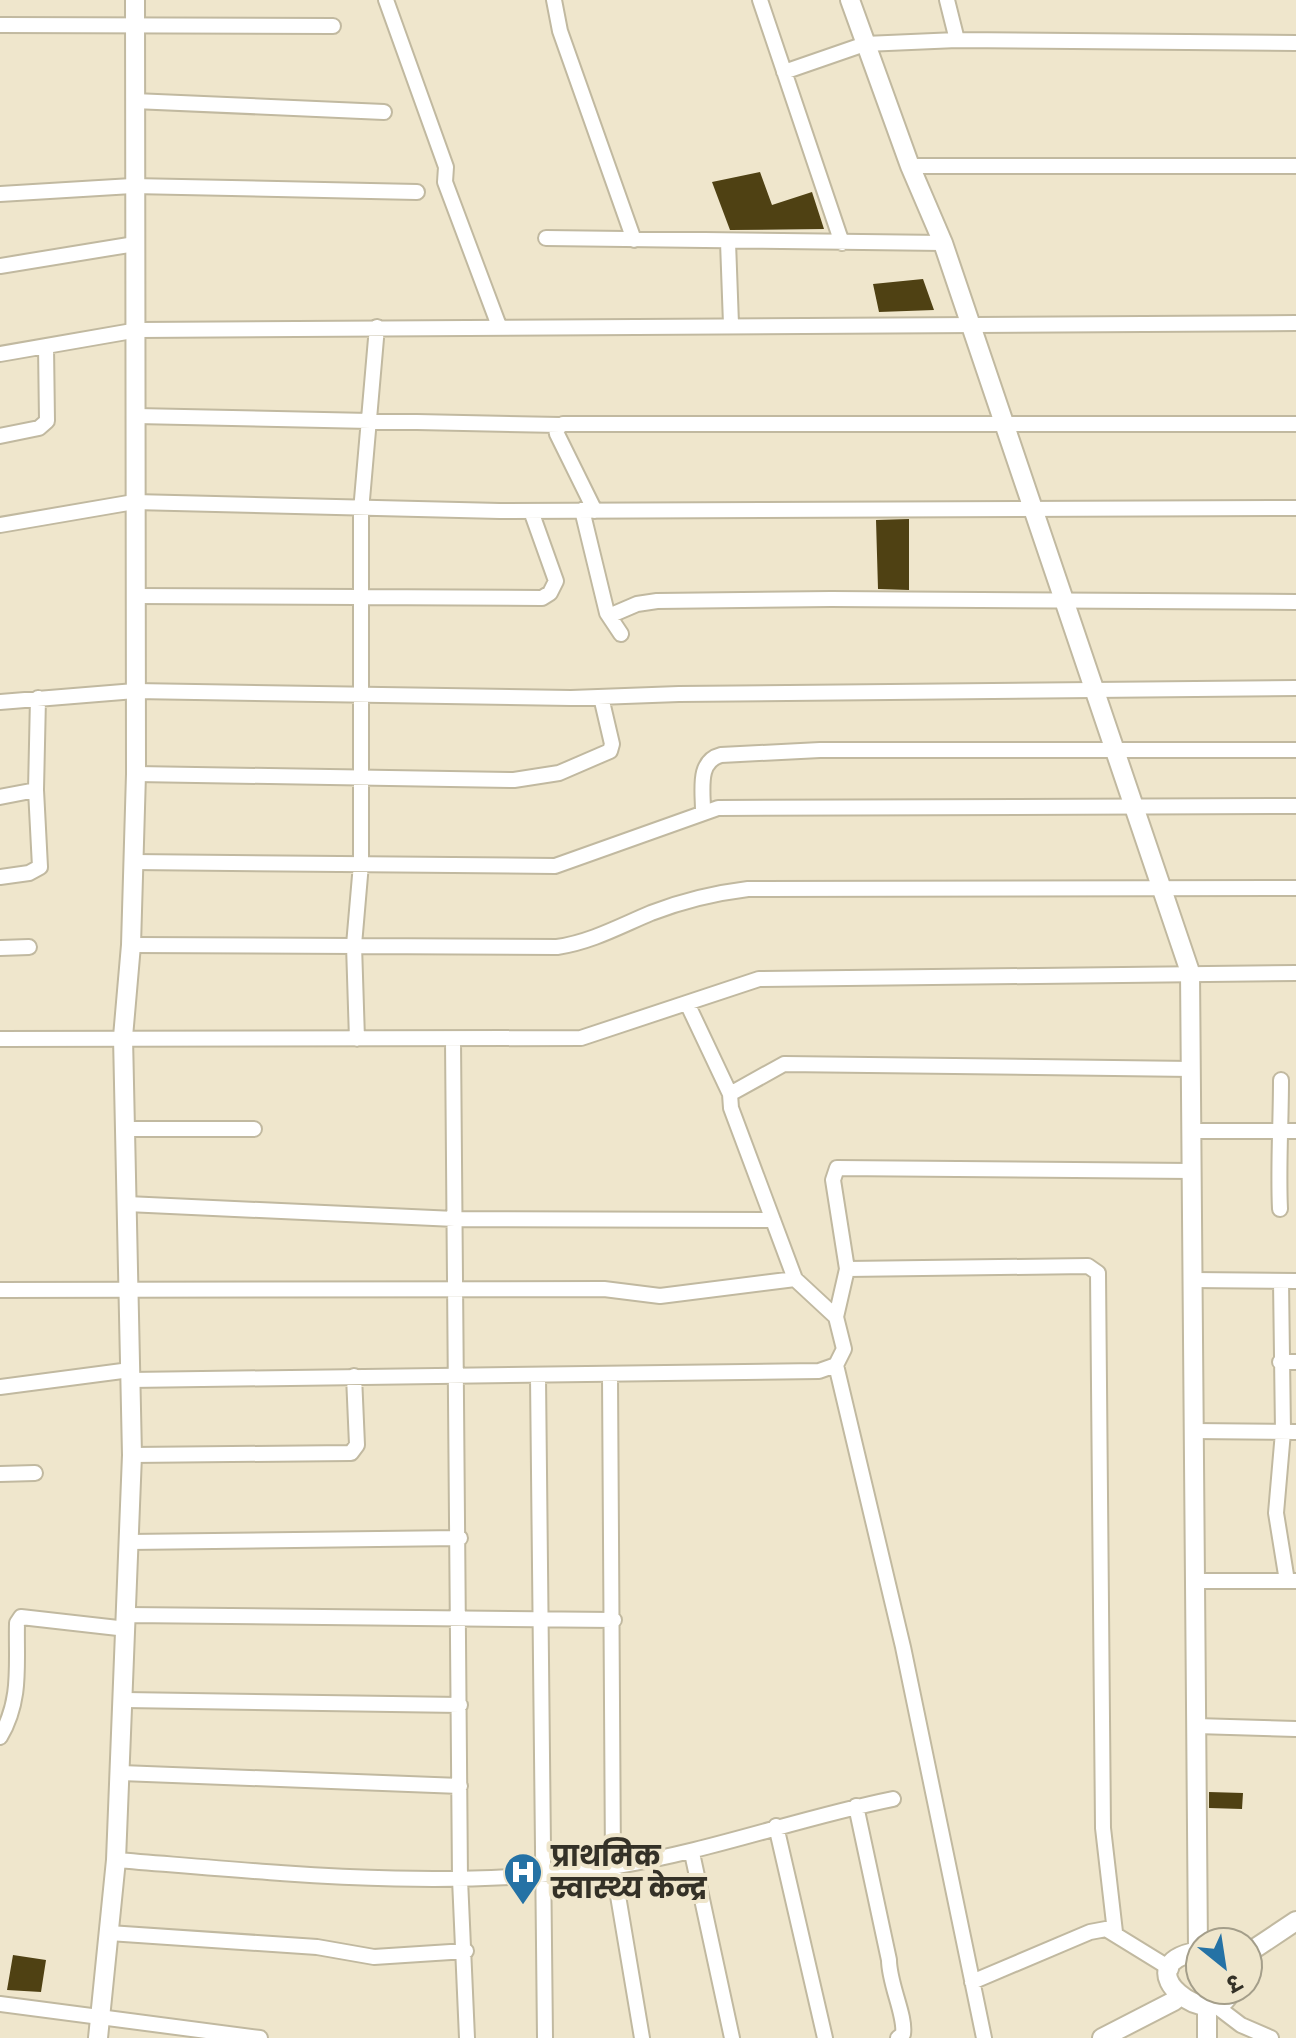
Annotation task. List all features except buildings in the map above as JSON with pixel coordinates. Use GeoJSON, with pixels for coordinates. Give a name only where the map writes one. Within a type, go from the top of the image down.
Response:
{"type":"FeatureCollection","features":[{"type":"Feature","properties":{"kind":"street"},"geometry":{"type":"LineString","coordinates":[[98,2038],[116,1860],[125,1700],[132,1455],[123,1037],[131,945],[136,774],[134,502],[138,330],[132,186],[135,0]]}},
{"type":"Feature","properties":{"kind":"street"},"geometry":{"type":"LineString","coordinates":[[386,0],[446,167],[445,182],[499,326]]}},
{"type":"Feature","properties":{"kind":"street"},"geometry":{"type":"LineString","coordinates":[[554,0],[560,31],[634,240]]}},
{"type":"Feature","properties":{"kind":"street"},"geometry":{"type":"LineString","coordinates":[[760,0],[842,243]]}},
{"type":"Feature","properties":{"kind":"street"},"geometry":{"type":"LineString","coordinates":[[850,0],[910,166],[943,243],[1190,972],[1199,1926]]}},
{"type":"Feature","properties":{"kind":"street"},"geometry":{"type":"LineString","coordinates":[[947,0],[957,40]]}},
{"type":"Feature","properties":{"kind":"street"},"geometry":{"type":"LineString","coordinates":[[0,25],[333,26]]}},
{"type":"Feature","properties":{"kind":"street"},"geometry":{"type":"LineString","coordinates":[[784,72],[865,44],[957,40],[1296,43]]}},
{"type":"Feature","properties":{"kind":"street"},"geometry":{"type":"LineString","coordinates":[[134,101],[384,112]]}},
{"type":"Feature","properties":{"kind":"street"},"geometry":{"type":"LineString","coordinates":[[910,166],[1296,166]]}},
{"type":"Feature","properties":{"kind":"street"},"geometry":{"type":"LineString","coordinates":[[0,194],[132,186],[417,192]]}},
{"type":"Feature","properties":{"kind":"street"},"geometry":{"type":"LineString","coordinates":[[546,238],[943,243]]}},
{"type":"Feature","properties":{"kind":"street"},"geometry":{"type":"LineString","coordinates":[[728,242],[731,324]]}},
{"type":"Feature","properties":{"kind":"street"},"geometry":{"type":"LineString","coordinates":[[0,266],[135,244]]}},
{"type":"Feature","properties":{"kind":"street"},"geometry":{"type":"LineString","coordinates":[[0,354],[138,330],[969,322],[1296,323]]}},
{"type":"Feature","properties":{"kind":"street"},"geometry":{"type":"LineString","coordinates":[[357,1039],[354,945],[361,864],[362,508],[377,327]]}},
{"type":"Feature","properties":{"kind":"street"},"geometry":{"type":"LineString","coordinates":[[0,436],[39,428],[47,421],[46,346]]}},
{"type":"Feature","properties":{"kind":"street"},"geometry":{"type":"LineString","coordinates":[[136,416],[560,425],[1296,424]]}},
{"type":"Feature","properties":{"kind":"street"},"geometry":{"type":"LineString","coordinates":[[560,425],[557,434],[589,510],[609,616],[621,634]]}},
{"type":"Feature","properties":{"kind":"street"},"geometry":{"type":"LineString","coordinates":[[0,525],[134,502],[531,511],[1296,508]]}},
{"type":"Feature","properties":{"kind":"street"},"geometry":{"type":"LineString","coordinates":[[134,596],[542,598],[550,593],[556,581],[531,511]]}},
{"type":"Feature","properties":{"kind":"street"},"geometry":{"type":"LineString","coordinates":[[609,616],[637,604],[657,601],[1296,602]]}},
{"type":"Feature","properties":{"kind":"street"},"geometry":{"type":"LineString","coordinates":[[0,702],[135,691],[601,697],[1296,688]]}},
{"type":"Feature","properties":{"kind":"street"},"geometry":{"type":"LineString","coordinates":[[136,774],[514,780],[559,773],[610,751],[612,744],[601,697]]}},
{"type":"Feature","properties":{"kind":"street"},"geometry":{"type":"LineString","coordinates":[[0,877],[29,873],[40,867],[36,790],[38,698]]}},
{"type":"Feature","properties":{"kind":"street"},"geometry":{"type":"LineString","coordinates":[[703,811],[704,767],[711,758],[721,755],[820,750],[1296,750]]}},
{"type":"Feature","properties":{"kind":"street"},"geometry":{"type":"LineString","coordinates":[[0,797],[36,790]]}},
{"type":"Feature","properties":{"kind":"street"},"geometry":{"type":"LineString","coordinates":[[133,862],[555,866],[703,811],[1296,806]]}},
{"type":"Feature","properties":{"kind":"street"},"geometry":{"type":"LineString","coordinates":[[131,945],[557,947],[579,944],[654,912],[748,889],[1296,888]]}},
{"type":"Feature","properties":{"kind":"street"},"geometry":{"type":"LineString","coordinates":[[0,948],[29,947]]}},
{"type":"Feature","properties":{"kind":"street"},"geometry":{"type":"LineString","coordinates":[[0,1039],[581,1038],[759,979],[1296,973]]}},
{"type":"Feature","properties":{"kind":"street"},"geometry":{"type":"LineString","coordinates":[[687,1003],[730,1094],[731,1108],[795,1279],[836,1317]]}},
{"type":"Feature","properties":{"kind":"street"},"geometry":{"type":"LineString","coordinates":[[453,1040],[454,1374],[460,1538],[460,1879],[466,1951],[467,2038]]}},
{"type":"Feature","properties":{"kind":"street"},"geometry":{"type":"LineString","coordinates":[[730,1094],[784,1064],[1192,1069]]}},
{"type":"Feature","properties":{"kind":"street"},"geometry":{"type":"LineString","coordinates":[[1280,1209],[1277,1184],[1289,1131],[1281,1080]]}},
{"type":"Feature","properties":{"kind":"street"},"geometry":{"type":"LineString","coordinates":[[125,1129],[254,1129]]}},
{"type":"Feature","properties":{"kind":"street"},"geometry":{"type":"LineString","coordinates":[[1191,1131],[1289,1131]]}},
{"type":"Feature","properties":{"kind":"street"},"geometry":{"type":"LineString","coordinates":[[984,2038],[903,1647],[836,1365],[844,1349],[836,1317],[847,1269],[832,1175],[837,1168],[1192,1171]]}},
{"type":"Feature","properties":{"kind":"street"},"geometry":{"type":"LineString","coordinates":[[127,1204],[455,1219],[773,1220]]}},
{"type":"Feature","properties":{"kind":"street"},"geometry":{"type":"LineString","coordinates":[[847,1269],[1088,1266],[1098,1273],[1103,1828],[1115,1932]]}},
{"type":"Feature","properties":{"kind":"street"},"geometry":{"type":"LineString","coordinates":[[0,1290],[604,1289],[660,1296],[795,1279]]}},
{"type":"Feature","properties":{"kind":"street"},"geometry":{"type":"LineString","coordinates":[[1193,1280],[1288,1281],[1280,1362],[1289,1432],[1276,1513],[1292,1581],[1197,1581]]}},
{"type":"Feature","properties":{"kind":"street"},"geometry":{"type":"LineString","coordinates":[[1280,1362],[1296,1362]]}},
{"type":"Feature","properties":{"kind":"street"},"geometry":{"type":"LineString","coordinates":[[0,1387],[130,1375],[610,1376],[819,1371],[836,1365]]}},
{"type":"Feature","properties":{"kind":"street"},"geometry":{"type":"LineString","coordinates":[[132,1455],[346,1455],[357,1445],[354,1376]]}},
{"type":"Feature","properties":{"kind":"street"},"geometry":{"type":"LineString","coordinates":[[610,1376],[614,1620],[613,1866],[642,2038]]}},
{"type":"Feature","properties":{"kind":"street"},"geometry":{"type":"LineString","coordinates":[[538,1377],[546,1873],[545,2038]]}},
{"type":"Feature","properties":{"kind":"street"},"geometry":{"type":"LineString","coordinates":[[1193,1431],[1289,1432]]}},
{"type":"Feature","properties":{"kind":"street"},"geometry":{"type":"LineString","coordinates":[[0,1474],[35,1473]]}},
{"type":"Feature","properties":{"kind":"street"},"geometry":{"type":"LineString","coordinates":[[129,1542],[460,1538]]}},
{"type":"Feature","properties":{"kind":"street"},"geometry":{"type":"LineString","coordinates":[[0,1737],[9,1722],[18,1686],[17,1623],[21,1617],[127,1622],[614,1620]]}},
{"type":"Feature","properties":{"kind":"street"},"geometry":{"type":"LineString","coordinates":[[125,1700],[460,1705]]}},
{"type":"Feature","properties":{"kind":"street"},"geometry":{"type":"LineString","coordinates":[[1196,1726],[1296,1729]]}},
{"type":"Feature","properties":{"kind":"street"},"geometry":{"type":"LineString","coordinates":[[121,1773],[460,1786]]}},
{"type":"Feature","properties":{"kind":"street"},"geometry":{"type":"LineString","coordinates":[[116,1860],[347,1878],[460,1879],[546,1873],[692,1853],[776,1826],[893,1799]]}},
{"type":"Feature","properties":{"kind":"street"},"geometry":{"type":"LineString","coordinates":[[856,1806],[889,1960],[889,1979],[903,2018],[903,2034],[898,2038]]}},
{"type":"Feature","properties":{"kind":"street"},"geometry":{"type":"LineString","coordinates":[[776,1826],[825,2038]]}},
{"type":"Feature","properties":{"kind":"street"},"geometry":{"type":"LineString","coordinates":[[692,1853],[732,2038]]}},
{"type":"Feature","properties":{"kind":"street"},"geometry":{"type":"LineString","coordinates":[[1264,1942],[1296,1921]]}},
{"type":"Feature","properties":{"kind":"street"},"geometry":{"type":"LineString","coordinates":[[972,1982],[1090,1932],[1115,1932],[1171,1969]]}},
{"type":"Feature","properties":{"kind":"street"},"geometry":{"type":"LineString","coordinates":[[109,1933],[317,1947],[374,1957],[466,1951]]}},
{"type":"Feature","properties":{"kind":"street"},"geometry":{"type":"LineString","coordinates":[[1184,1955],[1171,1969],[1168,1985],[1174,2001],[1188,2013],[1213,2011],[1271,2038]]}},
{"type":"Feature","properties":{"kind":"street"},"geometry":{"type":"LineString","coordinates":[[1102,2038],[1174,2001]]}},
{"type":"Feature","properties":{"kind":"street"},"geometry":{"type":"LineString","coordinates":[[0,2004],[260,2038]]}},
{"type":"Feature","properties":{"kind":"street"},"geometry":{"type":"LineString","coordinates":[[1207,2038],[1213,2011],[1217,2006]]}},
{"type":"Feature","properties":{"kind":"place","name":"प्राथमिक स्वास्थ्य केन्द्र"},"geometry":{"type":"Point","coordinates":[523,1906]}}]}
